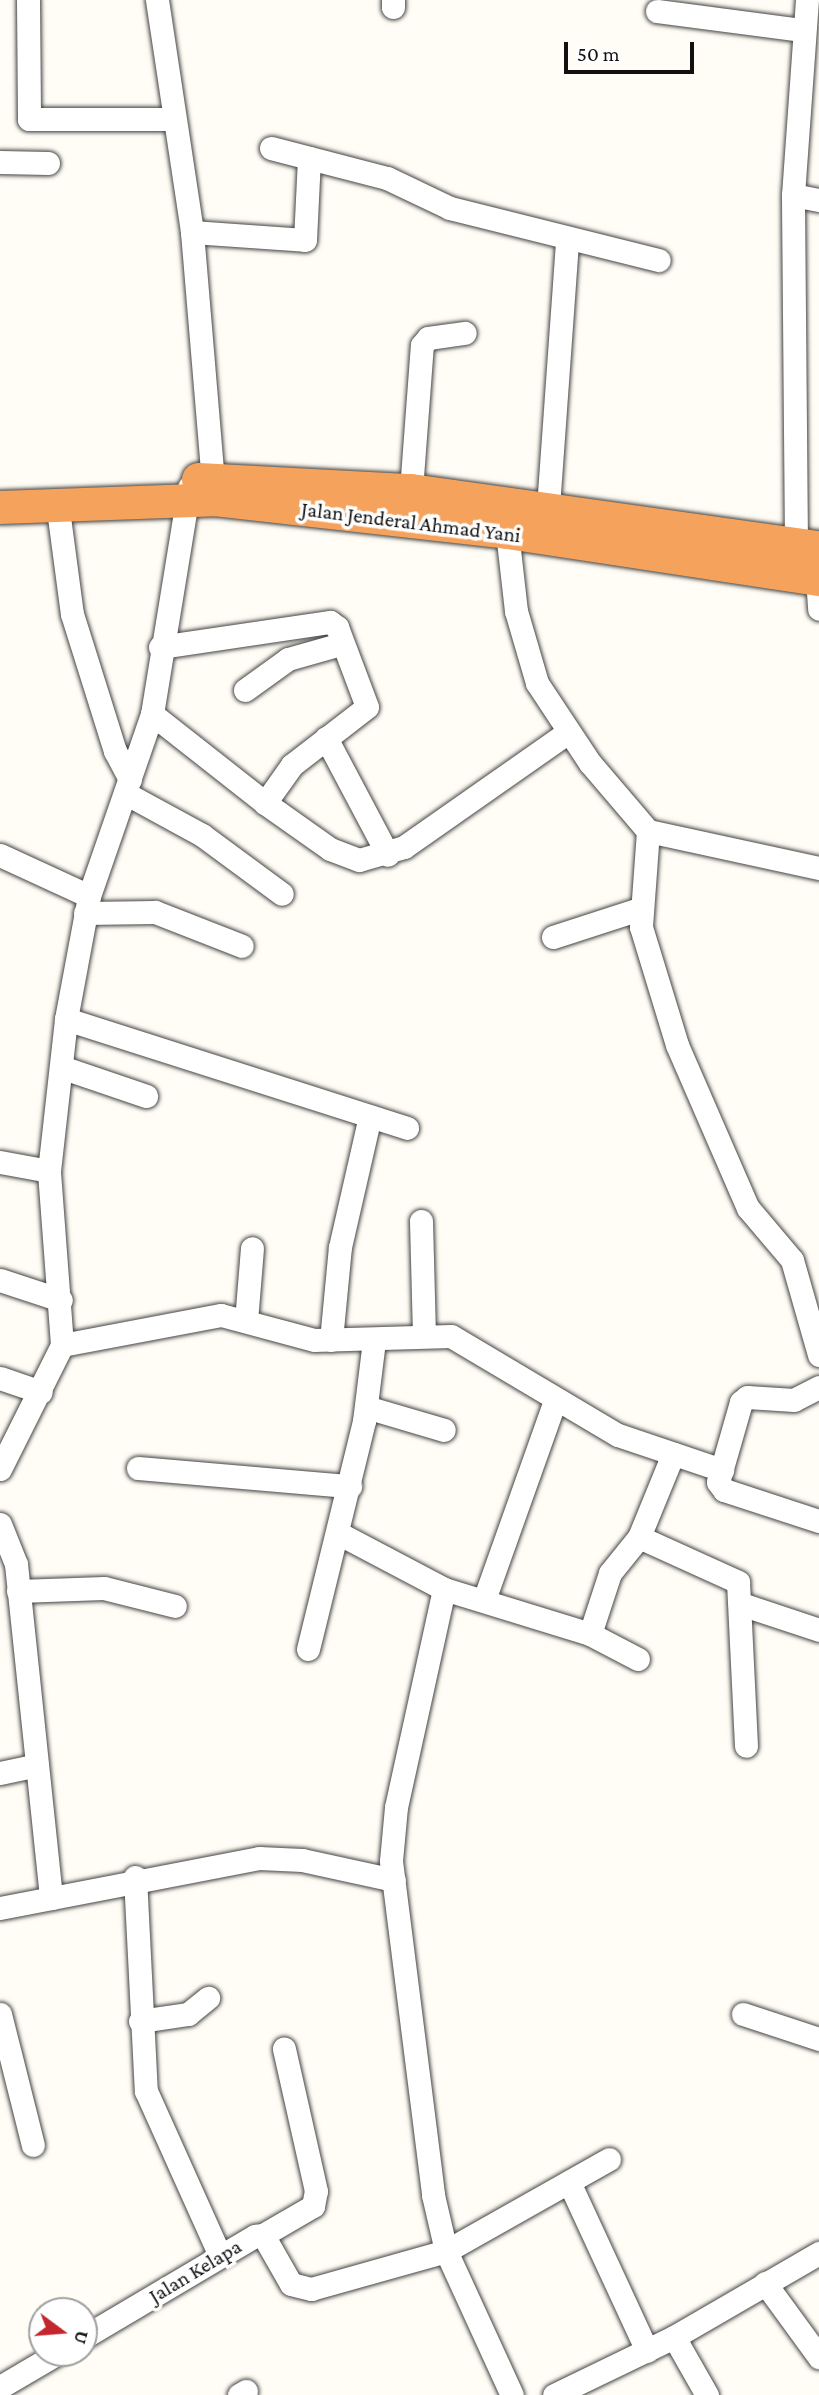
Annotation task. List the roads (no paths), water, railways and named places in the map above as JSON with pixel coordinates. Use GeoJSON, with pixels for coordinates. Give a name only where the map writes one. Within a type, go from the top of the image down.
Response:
{"type":"FeatureCollection","features":[{"type":"Feature","properties":{"kind":"highway","name":"Jalan Jenderal Ahmad Yani"},"geometry":{"type":"LineString","coordinates":[[0,490],[202,489],[548,507],[814,571]]}},
{"type":"Feature","properties":{"kind":"highway","name":"Jalan Jenderal Ahmad Yani"},"geometry":{"type":"LineString","coordinates":[[0,507],[202,489]]}},
{"type":"Feature","properties":{"kind":"highway","name":"Jalan Jenderal Ahmad Yani"},"geometry":{"type":"LineString","coordinates":[[398,499],[507,532],[814,571]]}},
{"type":"Feature","properties":{"kind":"street"},"geometry":{"type":"LineString","coordinates":[[28,0],[29,119],[174,119]]}},
{"type":"Feature","properties":{"kind":"street"},"geometry":{"type":"LineString","coordinates":[[0,1469],[41,1392],[62,1345],[61,1300],[49,1171],[66,1019],[87,905],[152,713],[160,647],[202,489],[192,232],[157,0]]}},
{"type":"Feature","properties":{"kind":"street"},"geometry":{"type":"LineString","coordinates":[[807,0],[801,30],[793,195],[814,571]]}},
{"type":"Feature","properties":{"kind":"street"},"geometry":{"type":"LineString","coordinates":[[657,10],[801,30]]}},
{"type":"Feature","properties":{"kind":"street"},"geometry":{"type":"LineString","coordinates":[[271,148],[387,178],[450,208],[659,260]]}},
{"type":"Feature","properties":{"kind":"street"},"geometry":{"type":"LineString","coordinates":[[192,232],[304,240],[309,158]]}},
{"type":"Feature","properties":{"kind":"street"},"geometry":{"type":"LineString","coordinates":[[0,162],[48,163]]}},
{"type":"Feature","properties":{"kind":"street"},"geometry":{"type":"LineString","coordinates":[[793,195],[819,200]]}},
{"type":"Feature","properties":{"kind":"street"},"geometry":{"type":"LineString","coordinates":[[548,507],[566,239]]}},
{"type":"Feature","properties":{"kind":"street"},"geometry":{"type":"LineString","coordinates":[[398,499],[422,345],[428,338],[465,333]]}},
{"type":"Feature","properties":{"kind":"street"},"geometry":{"type":"LineString","coordinates":[[57,502],[72,614],[127,786],[202,835],[282,894]]}},
{"type":"Feature","properties":{"kind":"street"},"geometry":{"type":"LineString","coordinates":[[507,532],[522,642],[537,683],[568,732],[648,831],[819,868]]}},
{"type":"Feature","properties":{"kind":"street"},"geometry":{"type":"LineString","coordinates":[[160,647],[330,622],[369,704],[287,771],[265,803]]}},
{"type":"Feature","properties":{"kind":"street"},"geometry":{"type":"LineString","coordinates":[[245,690],[288,659],[341,644]]}},
{"type":"Feature","properties":{"kind":"street"},"geometry":{"type":"LineString","coordinates":[[152,713],[265,803],[344,856],[388,855],[568,732]]}},
{"type":"Feature","properties":{"kind":"street"},"geometry":{"type":"LineString","coordinates":[[326,738],[388,855]]}},
{"type":"Feature","properties":{"kind":"street"},"geometry":{"type":"LineString","coordinates":[[648,831],[639,909],[677,1045],[705,1117],[748,1208],[792,1260],[819,1355]]}},
{"type":"Feature","properties":{"kind":"street"},"geometry":{"type":"LineString","coordinates":[[0,855],[87,905],[155,912],[242,946]]}},
{"type":"Feature","properties":{"kind":"street"},"geometry":{"type":"LineString","coordinates":[[553,937],[639,909]]}},
{"type":"Feature","properties":{"kind":"street"},"geometry":{"type":"LineString","coordinates":[[66,1019],[407,1128]]}},
{"type":"Feature","properties":{"kind":"street"},"geometry":{"type":"LineString","coordinates":[[61,1067],[146,1096]]}},
{"type":"Feature","properties":{"kind":"street"},"geometry":{"type":"LineString","coordinates":[[331,1340],[340,1247],[370,1116]]}},
{"type":"Feature","properties":{"kind":"street"},"geometry":{"type":"LineString","coordinates":[[0,1162],[49,1171]]}},
{"type":"Feature","properties":{"kind":"street"},"geometry":{"type":"LineString","coordinates":[[421,1221],[424,1333]]}},
{"type":"Feature","properties":{"kind":"street"},"geometry":{"type":"LineString","coordinates":[[246,1321],[252,1248]]}},
{"type":"Feature","properties":{"kind":"street"},"geometry":{"type":"LineString","coordinates":[[0,1280],[61,1300]]}},
{"type":"Feature","properties":{"kind":"street"},"geometry":{"type":"LineString","coordinates":[[62,1345],[208,1315],[331,1340],[374,1341],[424,1333],[463,1338],[555,1401],[618,1435],[722,1469]]}},
{"type":"Feature","properties":{"kind":"street"},"geometry":{"type":"LineString","coordinates":[[308,1649],[350,1486],[366,1407],[374,1341]]}},
{"type":"Feature","properties":{"kind":"street"},"geometry":{"type":"LineString","coordinates":[[0,1378],[41,1392]]}},
{"type":"Feature","properties":{"kind":"street"},"geometry":{"type":"LineString","coordinates":[[819,1387],[794,1400],[747,1397],[722,1469],[724,1490],[819,1521]]}},
{"type":"Feature","properties":{"kind":"street"},"geometry":{"type":"LineString","coordinates":[[484,1600],[555,1401]]}},
{"type":"Feature","properties":{"kind":"street"},"geometry":{"type":"LineString","coordinates":[[366,1407],[444,1430]]}},
{"type":"Feature","properties":{"kind":"street"},"geometry":{"type":"LineString","coordinates":[[590,1633],[610,1573],[639,1537],[673,1454]]}},
{"type":"Feature","properties":{"kind":"street"},"geometry":{"type":"LineString","coordinates":[[138,1468],[350,1486]]}},
{"type":"Feature","properties":{"kind":"street"},"geometry":{"type":"LineString","coordinates":[[0,1524],[14,1556],[34,1766],[51,1898]]}},
{"type":"Feature","properties":{"kind":"street"},"geometry":{"type":"LineString","coordinates":[[338,1533],[444,1589],[590,1633],[638,1659]]}},
{"type":"Feature","properties":{"kind":"street"},"geometry":{"type":"LineString","coordinates":[[639,1537],[734,1577],[744,1605],[746,1746]]}},
{"type":"Feature","properties":{"kind":"street"},"geometry":{"type":"LineString","coordinates":[[18,1591],[112,1589],[175,1606]]}},
{"type":"Feature","properties":{"kind":"street"},"geometry":{"type":"LineString","coordinates":[[444,1589],[396,1807],[394,1880],[446,2251],[512,2395]]}},
{"type":"Feature","properties":{"kind":"street"},"geometry":{"type":"LineString","coordinates":[[744,1605],[819,1630]]}},
{"type":"Feature","properties":{"kind":"street"},"geometry":{"type":"LineString","coordinates":[[0,1773],[34,1766]]}},
{"type":"Feature","properties":{"kind":"street"},"geometry":{"type":"LineString","coordinates":[[0,1908],[135,1877],[259,1858],[342,1866],[394,1880]]}},
{"type":"Feature","properties":{"kind":"street"},"geometry":{"type":"LineString","coordinates":[[135,1877],[139,2021],[150,2105],[220,2256]]}},
{"type":"Feature","properties":{"kind":"street"},"geometry":{"type":"LineString","coordinates":[[139,2021],[188,2014],[208,1998]]}},
{"type":"Feature","properties":{"kind":"street"},"geometry":{"type":"LineString","coordinates":[[0,2014],[33,2145]]}},
{"type":"Feature","properties":{"kind":"street"},"geometry":{"type":"LineString","coordinates":[[743,2014],[819,2039]]}},
{"type":"Feature","properties":{"kind":"street"},"geometry":{"type":"LineString","coordinates":[[263,2235],[313,2206],[316,2191],[284,2049]]}},
{"type":"Feature","properties":{"kind":"street"},"geometry":{"type":"LineString","coordinates":[[446,2251],[609,2159]]}},
{"type":"Feature","properties":{"kind":"street"},"geometry":{"type":"LineString","coordinates":[[569,2182],[647,2351]]}},
{"type":"Feature","properties":{"kind":"street","name":"Jalan Kelapa"},"geometry":{"type":"LineString","coordinates":[[98,2329],[220,2256],[263,2235],[283,2274],[302,2290],[446,2251]]}},
{"type":"Feature","properties":{"kind":"street"},"geometry":{"type":"LineString","coordinates":[[554,2395],[674,2337],[819,2253]]}},
{"type":"Feature","properties":{"kind":"street"},"geometry":{"type":"LineString","coordinates":[[765,2283],[819,2357]]}},
{"type":"Feature","properties":{"kind":"street"},"geometry":{"type":"LineString","coordinates":[[674,2337],[707,2395]]}},
{"type":"Feature","properties":{"kind":"street"},"geometry":{"type":"LineString","coordinates":[[0,2387],[34,2367]]}}]}
